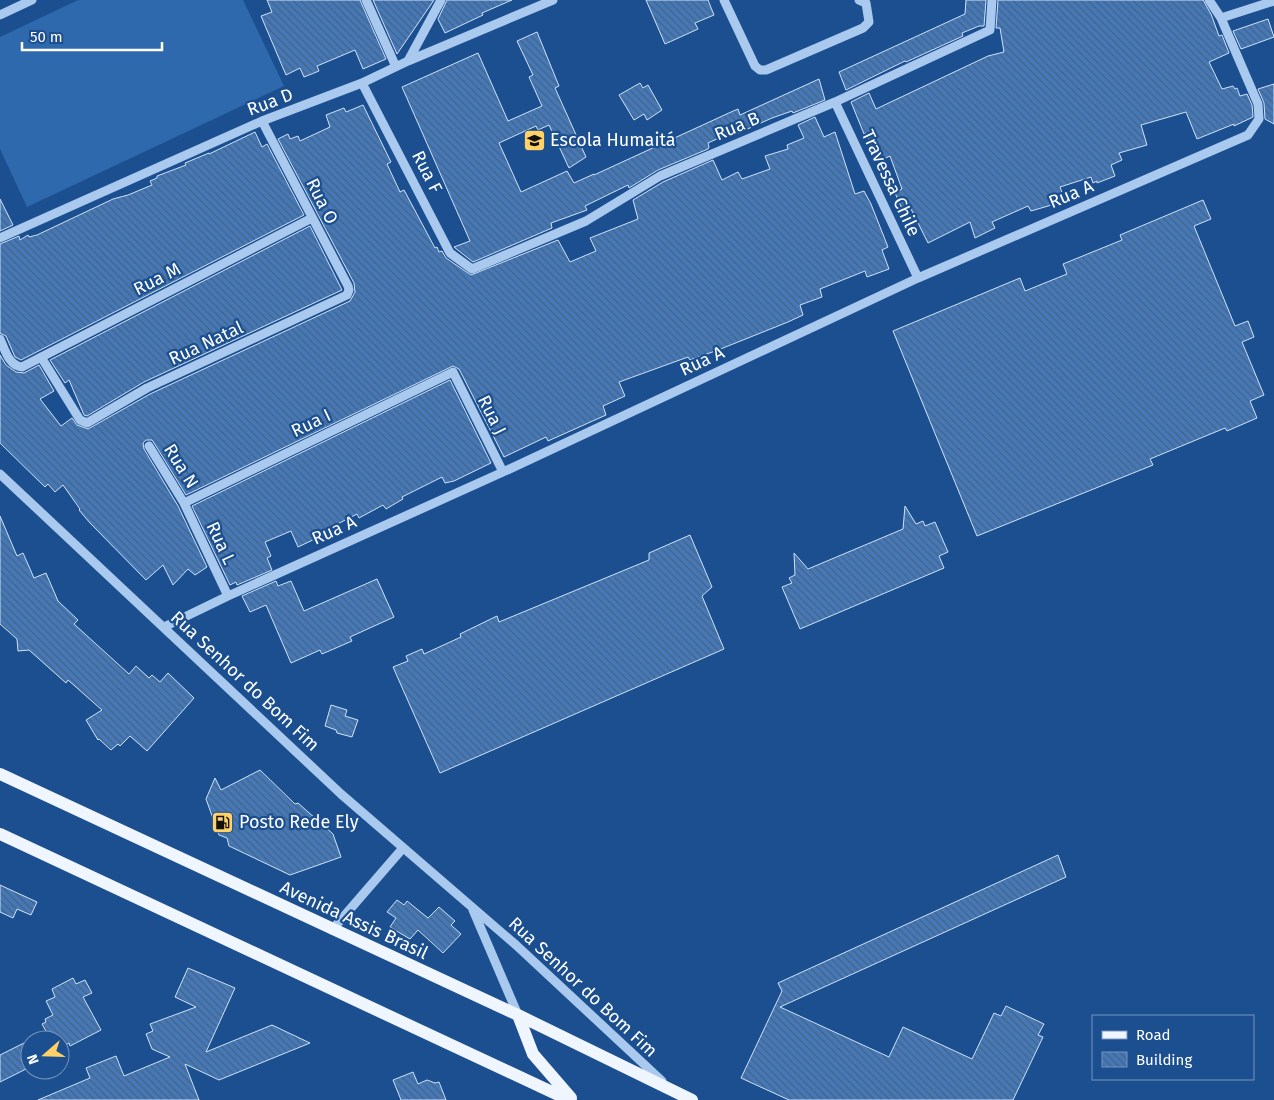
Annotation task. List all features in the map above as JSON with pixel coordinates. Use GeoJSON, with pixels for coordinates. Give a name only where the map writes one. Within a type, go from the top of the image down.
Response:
{"type":"FeatureCollection","features":[{"type":"Feature","properties":{"kind":"main road","name":"Avenida Assis Brasil"},"geometry":{"type":"LineString","coordinates":[[0,774],[518,1015],[692,1100]]}},
{"type":"Feature","properties":{"kind":"main road"},"geometry":{"type":"LineString","coordinates":[[0,834],[569,1100]]}},
{"type":"Feature","properties":{"kind":"main road"},"geometry":{"type":"LineString","coordinates":[[518,1015],[524,1035],[533,1054],[547,1072],[574,1100]]}},
{"type":"Feature","properties":{"kind":"street"},"geometry":{"type":"LineString","coordinates":[[0,15],[32,0]]}},
{"type":"Feature","properties":{"kind":"street"},"geometry":{"type":"LineString","coordinates":[[366,0],[396,67]]}},
{"type":"Feature","properties":{"kind":"street"},"geometry":{"type":"LineString","coordinates":[[408,61],[440,0]]}},
{"type":"Feature","properties":{"kind":"street","name":"Rua D"},"geometry":{"type":"LineString","coordinates":[[0,238],[262,121],[362,83],[408,61],[552,0]]}},
{"type":"Feature","properties":{"kind":"street"},"geometry":{"type":"LineString","coordinates":[[724,0],[754,66],[760,70],[766,70],[863,28],[869,22],[866,3],[859,0]]}},
{"type":"Feature","properties":{"kind":"street","name":"Rua B"},"geometry":{"type":"LineString","coordinates":[[472,269],[586,221],[660,176],[835,102],[990,30],[992,0]]}},
{"type":"Feature","properties":{"kind":"street"},"geometry":{"type":"LineString","coordinates":[[1209,0],[1221,18],[1274,1]]}},
{"type":"Feature","properties":{"kind":"street","name":"Rua A"},"geometry":{"type":"LineString","coordinates":[[164,627],[228,596],[503,472],[918,278],[1248,135],[1259,119],[1258,104],[1221,18]]}},
{"type":"Feature","properties":{"kind":"street","name":"Rua F"},"geometry":{"type":"LineString","coordinates":[[362,83],[450,253],[472,269]]}},
{"type":"Feature","properties":{"kind":"street","name":"Travessa Chile"},"geometry":{"type":"LineString","coordinates":[[835,102],[918,278]]}},
{"type":"Feature","properties":{"kind":"street","name":"Rua O"},"geometry":{"type":"LineString","coordinates":[[262,121],[348,286],[349,293],[345,296]]}},
{"type":"Feature","properties":{"kind":"street","name":"Rua M"},"geometry":{"type":"LineString","coordinates":[[0,339],[11,362],[16,366],[22,367],[312,218]]}},
{"type":"Feature","properties":{"kind":"street","name":"Rua Natal"},"geometry":{"type":"LineString","coordinates":[[41,357],[80,420],[84,423],[89,422],[147,388],[345,296]]}},
{"type":"Feature","properties":{"kind":"street","name":"Rua J"},"geometry":{"type":"LineString","coordinates":[[452,372],[503,472]]}},
{"type":"Feature","properties":{"kind":"street","name":"Rua I"},"geometry":{"type":"LineString","coordinates":[[184,503],[452,372]]}},
{"type":"Feature","properties":{"kind":"street","name":"Rua N"},"geometry":{"type":"LineString","coordinates":[[149,446],[184,503]]}},
{"type":"Feature","properties":{"kind":"street","name":"Rua Senhor do Bom Fim"},"geometry":{"type":"LineString","coordinates":[[0,474],[341,794],[516,946],[671,1090]]}},
{"type":"Feature","properties":{"kind":"street","name":"Rua L"},"geometry":{"type":"LineString","coordinates":[[184,503],[228,596]]}},
{"type":"Feature","properties":{"kind":"street"},"geometry":{"type":"LineString","coordinates":[[332,930],[404,848]]}},
{"type":"Feature","properties":{"kind":"street","name":"Rua Senhor do Bom Fim"},"geometry":{"type":"LineString","coordinates":[[472,908],[518,1015]]}},
{"type":"Feature","properties":{"kind":"shaded area"},"geometry":{"type":"Polygon","coordinates":[[[78,0],[243,0],[284,86],[27,207],[0,149],[0,37],[78,0]]]}},
{"type":"Feature","properties":{"kind":"building"},"geometry":{"type":"Polygon","coordinates":[[[267,0],[360,0],[386,59],[363,69],[355,50],[317,66],[319,71],[304,77],[300,68],[286,75],[261,16],[272,12],[267,0]]]}},
{"type":"Feature","properties":{"kind":"building"},"geometry":{"type":"Polygon","coordinates":[[[373,0],[434,0],[397,54],[373,0]]]}},
{"type":"Feature","properties":{"kind":"building"},"geometry":{"type":"Polygon","coordinates":[[[447,0],[512,0],[482,13],[483,15],[445,33],[438,19],[447,0]]]}},
{"type":"Feature","properties":{"kind":"building"},"geometry":{"type":"Polygon","coordinates":[[[646,0],[708,0],[714,15],[695,23],[698,29],[665,44],[646,0]]]}},
{"type":"Feature","properties":{"kind":"building"},"geometry":{"type":"Polygon","coordinates":[[[966,0],[986,0],[984,26],[979,26],[962,33],[963,36],[905,61],[846,90],[839,72],[965,14],[966,0]]]}},
{"type":"Feature","properties":{"kind":"building"},"geometry":{"type":"Polygon","coordinates":[[[998,0],[1203,0],[1211,14],[1219,36],[1222,35],[1229,53],[1209,62],[1222,89],[1233,86],[1235,89],[1237,88],[1240,96],[1247,94],[1252,105],[1253,117],[1197,139],[1186,112],[1141,125],[1147,145],[1119,153],[1122,160],[1111,165],[1115,176],[1097,183],[1097,181],[1093,183],[1091,177],[1060,187],[1064,198],[1054,202],[1055,204],[1031,211],[1028,206],[992,222],[995,228],[975,238],[970,222],[928,243],[910,207],[903,211],[895,193],[902,189],[890,156],[879,161],[866,133],[864,134],[851,102],[869,93],[876,109],[988,56],[1004,52],[1000,28],[996,28],[998,0]]]}},
{"type":"Feature","properties":{"kind":"building"},"geometry":{"type":"Polygon","coordinates":[[[1268,19],[1274,37],[1241,49],[1233,31],[1268,19]]]}},
{"type":"Feature","properties":{"kind":"building"},"geometry":{"type":"Polygon","coordinates":[[[537,32],[559,86],[555,88],[586,157],[569,168],[549,125],[538,130],[536,126],[499,143],[521,192],[567,171],[574,183],[738,109],[740,115],[819,79],[825,100],[793,113],[792,111],[772,118],[734,135],[732,132],[708,143],[708,149],[658,170],[629,188],[628,185],[585,206],[587,210],[551,223],[552,228],[473,262],[454,247],[470,241],[402,87],[478,53],[508,121],[542,106],[529,77],[533,75],[517,41],[537,32]]]}},
{"type":"Feature","properties":{"kind":"building"},"geometry":{"type":"Polygon","coordinates":[[[640,83],[643,88],[648,85],[662,110],[647,120],[644,114],[634,120],[619,95],[640,83]]]}},
{"type":"Feature","properties":{"kind":"building"},"geometry":{"type":"Polygon","coordinates":[[[1274,84],[1274,124],[1265,119],[1264,103],[1258,89],[1274,84]]]}},
{"type":"Feature","properties":{"kind":"building"},"geometry":{"type":"Polygon","coordinates":[[[363,105],[391,162],[387,164],[400,192],[404,190],[435,248],[437,247],[439,252],[442,251],[446,258],[471,275],[558,240],[570,262],[596,251],[590,238],[638,219],[633,200],[663,182],[713,160],[722,180],[738,172],[742,179],[770,169],[765,156],[788,149],[787,145],[804,138],[798,125],[815,117],[824,137],[835,132],[855,194],[864,191],[871,204],[888,247],[882,250],[889,269],[867,277],[865,271],[820,289],[822,297],[800,305],[803,315],[788,322],[690,360],[688,357],[619,382],[625,396],[603,406],[606,415],[548,441],[546,437],[504,457],[459,369],[453,366],[186,495],[152,440],[146,440],[143,443],[144,449],[178,506],[207,567],[195,575],[188,569],[173,585],[163,565],[146,580],[90,523],[63,485],[55,492],[48,484],[45,487],[0,443],[0,355],[6,365],[16,372],[24,373],[39,365],[54,391],[40,399],[61,426],[72,418],[77,425],[88,429],[150,394],[350,301],[355,292],[354,283],[278,139],[288,134],[290,139],[298,136],[300,141],[330,127],[326,115],[344,108],[346,112],[363,105]]]}},
{"type":"Feature","properties":{"kind":"building"},"geometry":{"type":"Polygon","coordinates":[[[255,132],[262,147],[267,144],[304,215],[21,360],[15,357],[6,336],[0,333],[0,244],[19,236],[20,240],[28,235],[29,237],[37,235],[113,199],[152,185],[150,181],[157,178],[157,176],[186,165],[185,163],[255,132]]]}},
{"type":"Feature","properties":{"kind":"building"},"geometry":{"type":"Polygon","coordinates":[[[0,199],[13,225],[0,231],[0,199]]]}},
{"type":"Feature","properties":{"kind":"building"},"geometry":{"type":"Polygon","coordinates":[[[1203,200],[1211,219],[1194,226],[1235,326],[1248,321],[1254,337],[1242,342],[1264,395],[1250,401],[1257,418],[1227,431],[1225,428],[1150,459],[1153,465],[977,536],[893,331],[1020,278],[1025,291],[1067,274],[1063,264],[1122,240],[1120,235],[1203,200]]]}},
{"type":"Feature","properties":{"kind":"building"},"geometry":{"type":"Polygon","coordinates":[[[310,226],[342,290],[144,382],[87,416],[84,415],[69,380],[65,383],[50,360],[310,226]]]}},
{"type":"Feature","properties":{"kind":"building"},"geometry":{"type":"Polygon","coordinates":[[[450,380],[491,463],[454,481],[445,483],[442,477],[402,497],[403,499],[386,509],[383,505],[359,518],[357,514],[318,534],[319,537],[298,547],[291,531],[265,542],[271,556],[267,558],[272,570],[237,585],[236,582],[230,585],[192,506],[450,380]]]}},
{"type":"Feature","properties":{"kind":"building"},"geometry":{"type":"Polygon","coordinates":[[[905,506],[916,524],[923,521],[925,526],[935,522],[948,552],[939,556],[944,568],[800,629],[782,587],[792,583],[789,578],[795,575],[794,553],[808,569],[903,529],[905,506]]]}},
{"type":"Feature","properties":{"kind":"building"},"geometry":{"type":"Polygon","coordinates":[[[0,516],[17,556],[23,553],[34,578],[46,573],[58,601],[78,620],[74,624],[129,674],[136,666],[149,678],[152,675],[160,682],[168,673],[194,698],[147,751],[130,736],[120,746],[118,744],[111,750],[98,740],[86,720],[102,710],[68,680],[66,683],[29,650],[18,651],[17,639],[0,624],[0,516]]]}},
{"type":"Feature","properties":{"kind":"building"},"geometry":{"type":"Polygon","coordinates":[[[690,535],[712,587],[702,596],[724,649],[440,773],[393,667],[408,661],[406,656],[422,649],[424,654],[461,637],[460,634],[497,616],[499,622],[649,560],[649,553],[690,535]]]}},
{"type":"Feature","properties":{"kind":"building"},"geometry":{"type":"Polygon","coordinates":[[[377,579],[394,617],[350,637],[352,641],[322,654],[320,650],[291,663],[266,605],[250,612],[242,596],[276,581],[278,586],[291,581],[304,611],[377,579]]]}},
{"type":"Feature","properties":{"kind":"building"},"geometry":{"type":"Polygon","coordinates":[[[331,705],[347,710],[345,716],[358,720],[352,737],[337,733],[336,730],[325,726],[331,705]]]}},
{"type":"Feature","properties":{"kind":"building"},"geometry":{"type":"Polygon","coordinates":[[[260,770],[295,804],[298,803],[333,834],[341,857],[290,875],[229,846],[227,838],[219,835],[206,799],[215,778],[221,790],[260,770]]]}},
{"type":"Feature","properties":{"kind":"building"},"geometry":{"type":"Polygon","coordinates":[[[1058,855],[1066,877],[780,1007],[889,1057],[903,1027],[972,1059],[994,1013],[1001,1016],[1006,1006],[1044,1024],[1038,1035],[1043,1037],[1013,1100],[789,1100],[741,1078],[782,991],[778,983],[1058,855]]]}},
{"type":"Feature","properties":{"kind":"building"},"geometry":{"type":"Polygon","coordinates":[[[0,885],[37,902],[31,915],[17,909],[13,918],[0,912],[0,885]]]}},
{"type":"Feature","properties":{"kind":"building"},"geometry":{"type":"Polygon","coordinates":[[[397,900],[404,905],[407,901],[428,918],[439,907],[455,921],[451,925],[461,934],[443,953],[418,930],[410,939],[390,927],[396,918],[387,912],[397,900]]]}},
{"type":"Feature","properties":{"kind":"building"},"geometry":{"type":"Polygon","coordinates":[[[188,968],[235,988],[206,1052],[272,1025],[310,1043],[219,1080],[185,1064],[199,1100],[38,1100],[90,1078],[86,1068],[116,1056],[124,1076],[170,1057],[152,1049],[146,1034],[153,1031],[150,1024],[196,1007],[175,997],[188,968]]]}},
{"type":"Feature","properties":{"kind":"building"},"geometry":{"type":"Polygon","coordinates":[[[73,978],[76,984],[85,980],[92,993],[83,997],[101,1030],[70,1046],[70,1030],[45,1030],[42,1024],[46,1022],[45,1019],[53,1015],[46,1001],[55,997],[52,989],[73,978]]]}},
{"type":"Feature","properties":{"kind":"building"},"geometry":{"type":"Polygon","coordinates":[[[20,1045],[20,1072],[0,1082],[0,1055],[20,1045]]]}},
{"type":"Feature","properties":{"kind":"building"},"geometry":{"type":"Polygon","coordinates":[[[413,1072],[418,1084],[427,1080],[435,1083],[439,1082],[446,1100],[401,1100],[393,1080],[413,1072]]]}},
{"type":"Feature","properties":{"kind":"place","name":"Escola Humaitá"},"geometry":{"type":"Point","coordinates":[534,140]}},
{"type":"Feature","properties":{"kind":"place","name":"Posto Rede Ely"},"geometry":{"type":"Point","coordinates":[223,822]}}]}
